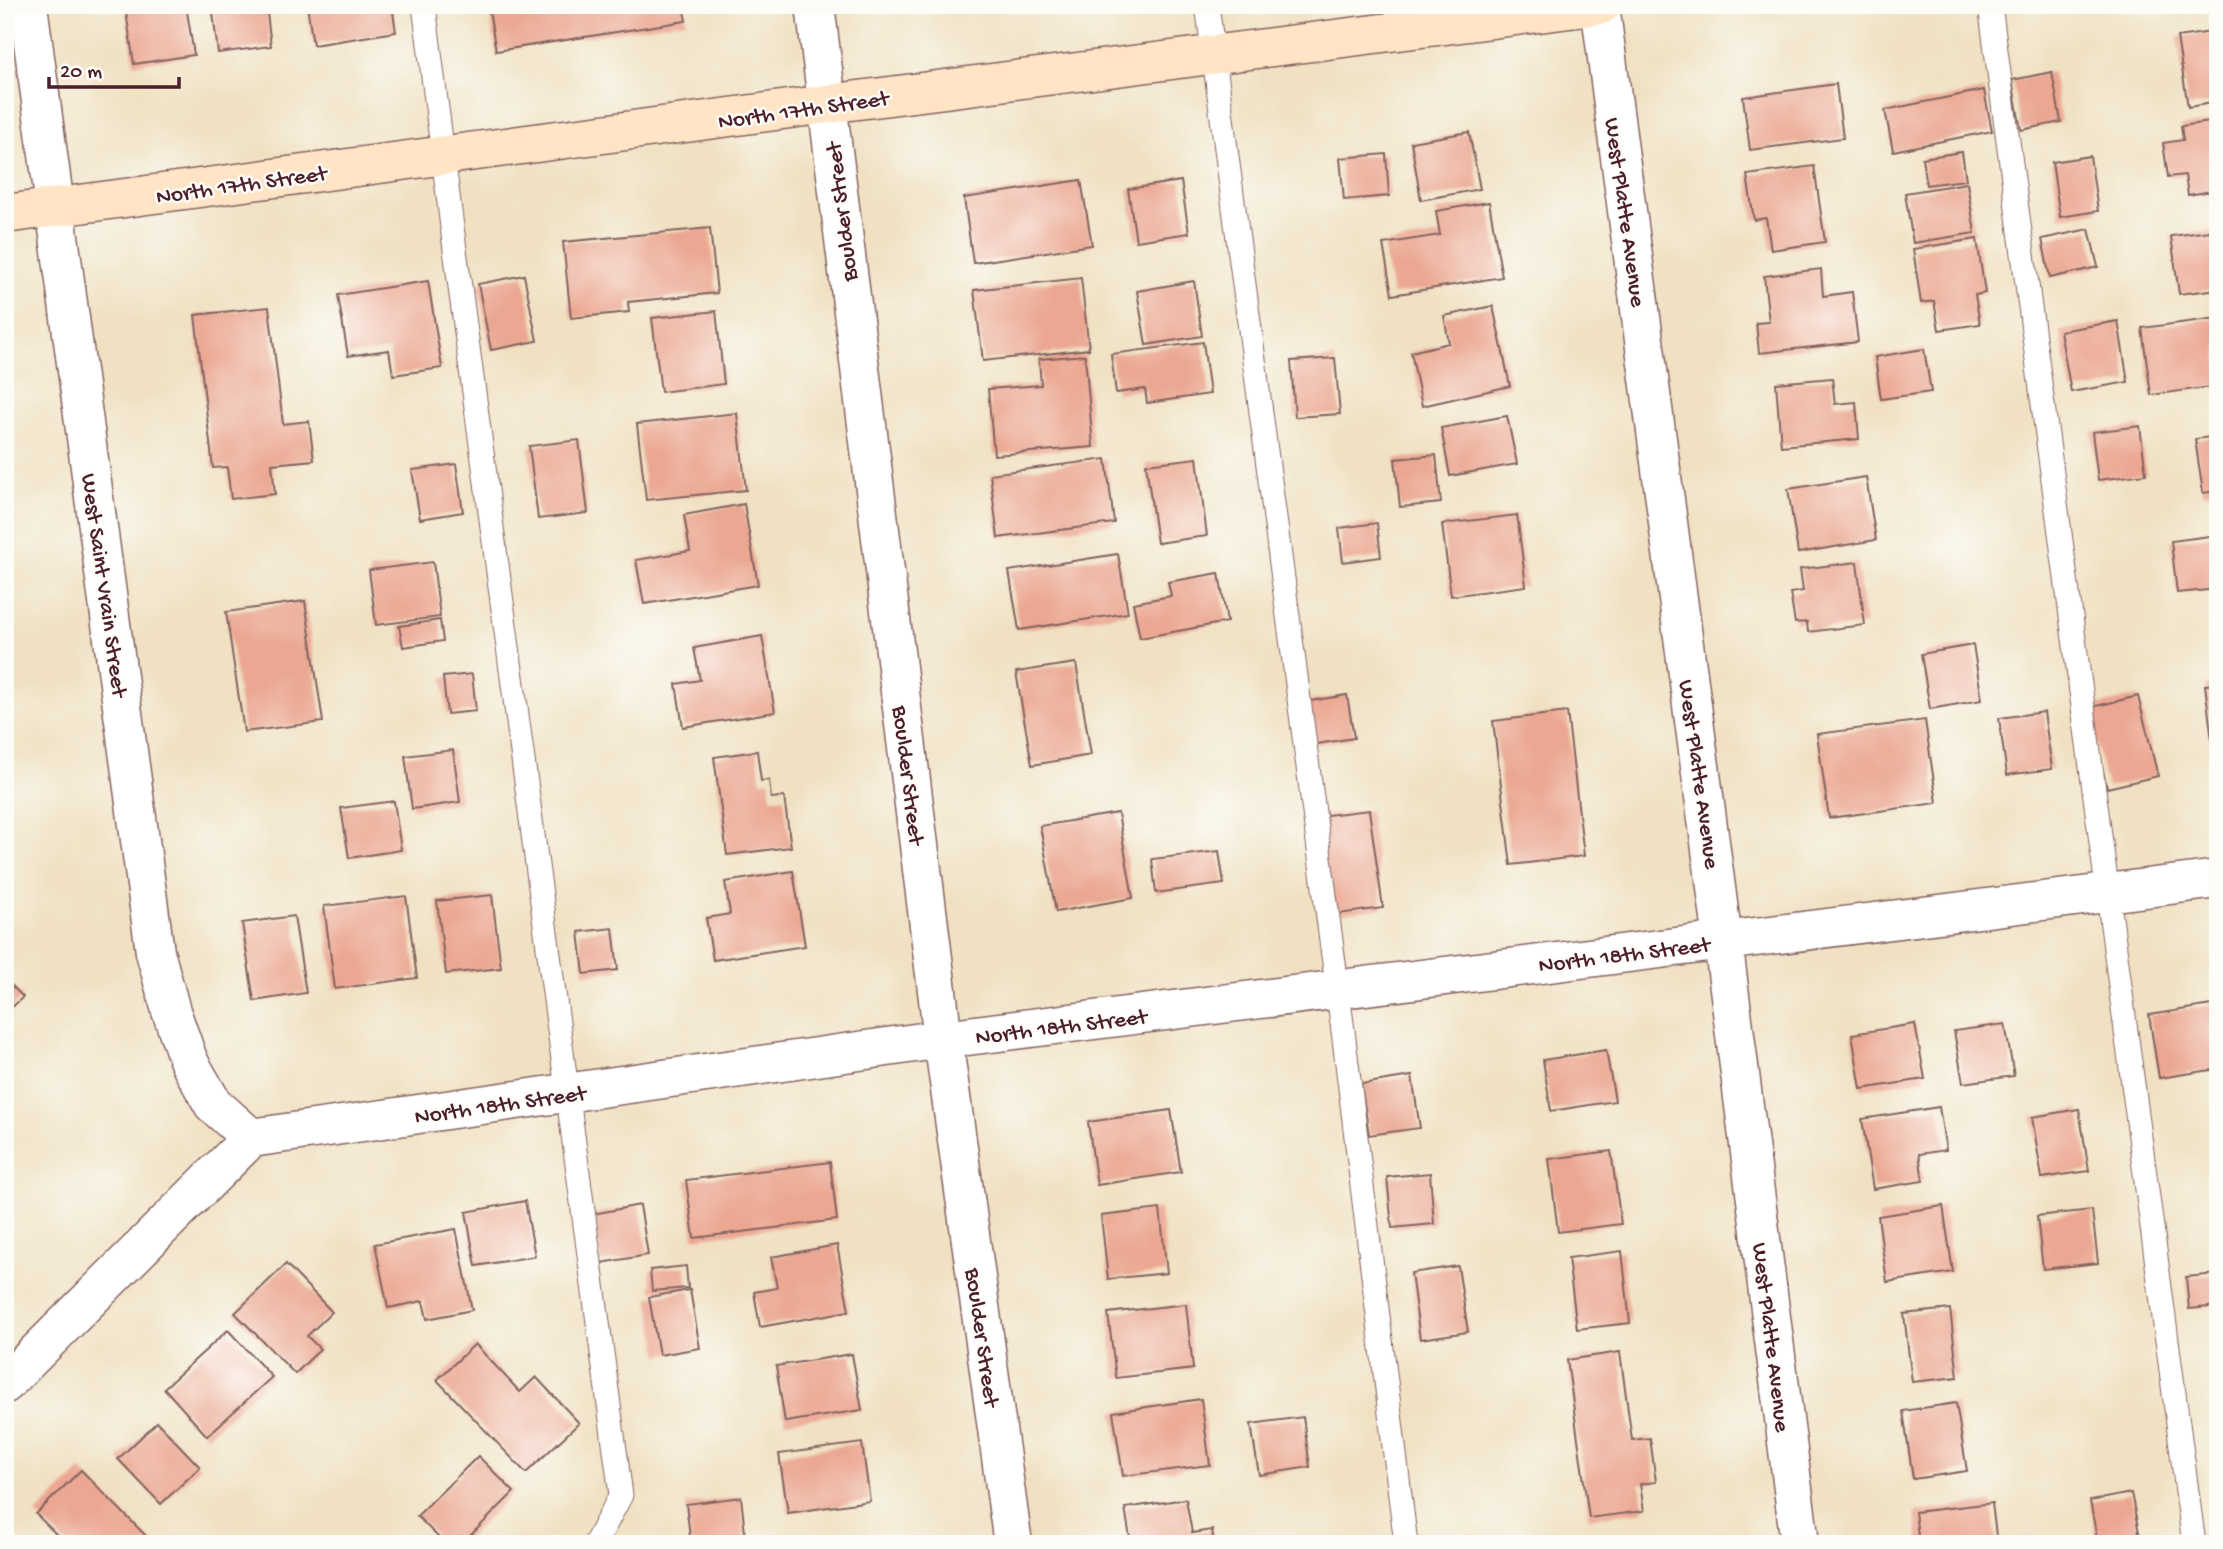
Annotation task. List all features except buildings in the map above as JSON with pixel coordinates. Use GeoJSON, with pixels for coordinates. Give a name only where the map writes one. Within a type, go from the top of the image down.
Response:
{"type":"FeatureCollection","features":[{"type":"Feature","properties":{"kind":"street","name":"West Saint Vrain Street"},"geometry":{"type":"LineString","coordinates":[[28,5],[155,952],[171,1011],[189,1062],[213,1104],[251,1138]]}},
{"type":"Feature","properties":{"kind":"street","name":"Boulder Street"},"geometry":{"type":"LineString","coordinates":[[815,5],[943,1040],[1013,1544]]}},
{"type":"Feature","properties":{"kind":"street","name":"North 17th Street"},"geometry":{"type":"LineString","coordinates":[[5,214],[827,104],[1600,5]]}},
{"type":"Feature","properties":{"kind":"street","name":"West Platte Avenue"},"geometry":{"type":"LineString","coordinates":[[1600,5],[1800,1544]]}},
{"type":"Feature","properties":{"kind":"street","name":"North 18th Street"},"geometry":{"type":"LineString","coordinates":[[251,1138],[943,1040],[2218,879]]}},
{"type":"Feature","properties":{"kind":"street"},"geometry":{"type":"LineString","coordinates":[[5,1384],[251,1138]]}},
{"type":"Feature","properties":{"kind":"lane"},"geometry":{"type":"LineString","coordinates":[[424,5],[621,1495],[595,1544]]}},
{"type":"Feature","properties":{"kind":"lane"},"geometry":{"type":"LineString","coordinates":[[1207,5],[1338,990],[1406,1544]]}},
{"type":"Feature","properties":{"kind":"lane"},"geometry":{"type":"LineString","coordinates":[[1990,5],[2194,1544]]}}]}
